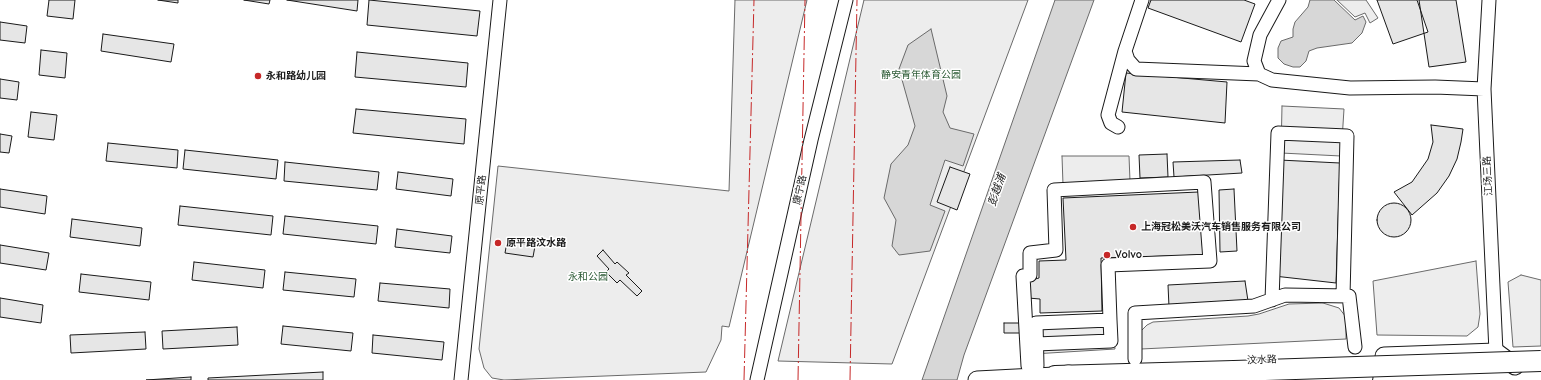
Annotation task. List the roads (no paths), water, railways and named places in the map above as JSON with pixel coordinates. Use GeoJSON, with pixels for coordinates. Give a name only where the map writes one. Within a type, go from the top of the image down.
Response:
{"type":"FeatureCollection","features":[{"type":"Feature","properties":{"kind":"highway"},"geometry":{"type":"LineString","coordinates":[[1063,378],[1541,361]]}},
{"type":"Feature","properties":{"kind":"main road"},"geometry":{"type":"LineString","coordinates":[[1496,352],[1520,370]]}},
{"type":"Feature","properties":{"kind":"main road","name":"汶水路"},"geometry":{"type":"LineString","coordinates":[[977,380],[1063,378],[1111,365],[1496,352]]}},
{"type":"Feature","properties":{"kind":"main road"},"geometry":{"type":"LineString","coordinates":[[1281,380],[1541,370]]}},
{"type":"Feature","properties":{"kind":"street","name":"原平路"},"geometry":{"type":"LineString","coordinates":[[461,380],[500,0]]}},
{"type":"Feature","properties":{"kind":"street","name":"康宁路"},"geometry":{"type":"LineString","coordinates":[[757,380],[846,0]]}},
{"type":"Feature","properties":{"kind":"street"},"geometry":{"type":"LineString","coordinates":[[1118,127],[1111,123],[1108,115],[1125,51],[1142,0]]}},
{"type":"Feature","properties":{"kind":"street"},"geometry":{"type":"LineString","coordinates":[[1259,74],[1254,61],[1260,35],[1279,0]]}},
{"type":"Feature","properties":{"kind":"street","name":"江场三路"},"geometry":{"type":"LineString","coordinates":[[1489,0],[1484,89],[1496,352]]}},
{"type":"Feature","properties":{"kind":"street"},"geometry":{"type":"LineString","coordinates":[[1125,51],[1128,60],[1136,69],[1259,74],[1272,80],[1350,88],[1436,87],[1484,89]]}},
{"type":"Feature","properties":{"kind":"street"},"geometry":{"type":"LineString","coordinates":[[1272,300],[1278,133],[1347,136],[1343,296]]}},
{"type":"Feature","properties":{"kind":"street"},"geometry":{"type":"LineString","coordinates":[[1036,344],[1112,341],[1108,265],[1210,261],[1204,182],[1054,190],[1056,250],[1030,253],[1030,275],[1023,276],[1032,366],[1036,344],[1036,323],[1110,320]]}},
{"type":"Feature","properties":{"kind":"street"},"geometry":{"type":"LineString","coordinates":[[1136,359],[1134,313],[1254,306],[1285,295],[1349,296],[1355,347]]}},
{"type":"Feature","properties":{"kind":"water","name":"彭越浦"},"geometry":{"type":"Polygon","coordinates":[[[1055,0],[1094,0],[964,355],[957,380],[922,380],[1055,0]]]}},
{"type":"Feature","properties":{"kind":"water"},"geometry":{"type":"Polygon","coordinates":[[[1310,0],[1334,0],[1355,20],[1363,16],[1366,22],[1362,33],[1352,43],[1317,48],[1309,51],[1306,61],[1300,67],[1293,67],[1284,64],[1278,58],[1278,48],[1281,41],[1293,37],[1295,22],[1308,7],[1310,0]]]}},
{"type":"Feature","properties":{"kind":"water"},"geometry":{"type":"Polygon","coordinates":[[[931,29],[947,96],[943,112],[950,128],[974,134],[963,166],[945,160],[930,205],[945,211],[930,251],[899,255],[892,246],[896,220],[884,198],[891,164],[908,145],[915,126],[899,69],[908,45],[931,29]]]}},
{"type":"Feature","properties":{"kind":"place","name":"永和路幼儿园"},"geometry":{"type":"Point","coordinates":[258,76]}},
{"type":"Feature","properties":{"kind":"place","name":"上海冠松美沃汽车销售服务有限公司"},"geometry":{"type":"Point","coordinates":[1133,227]}},
{"type":"Feature","properties":{"kind":"place","name":"原平路汶水路"},"geometry":{"type":"Point","coordinates":[498,243]}},
{"type":"Feature","properties":{"kind":"place","name":"Volvo"},"geometry":{"type":"Point","coordinates":[1107,255]}},
{"type":"Feature","properties":{"kind":"park label","name":"静安青年体育公园"},"geometry":{"type":"Point","coordinates":[921,75]}},
{"type":"Feature","properties":{"kind":"park label","name":"永和公园"},"geometry":{"type":"Point","coordinates":[588,277]}}]}
